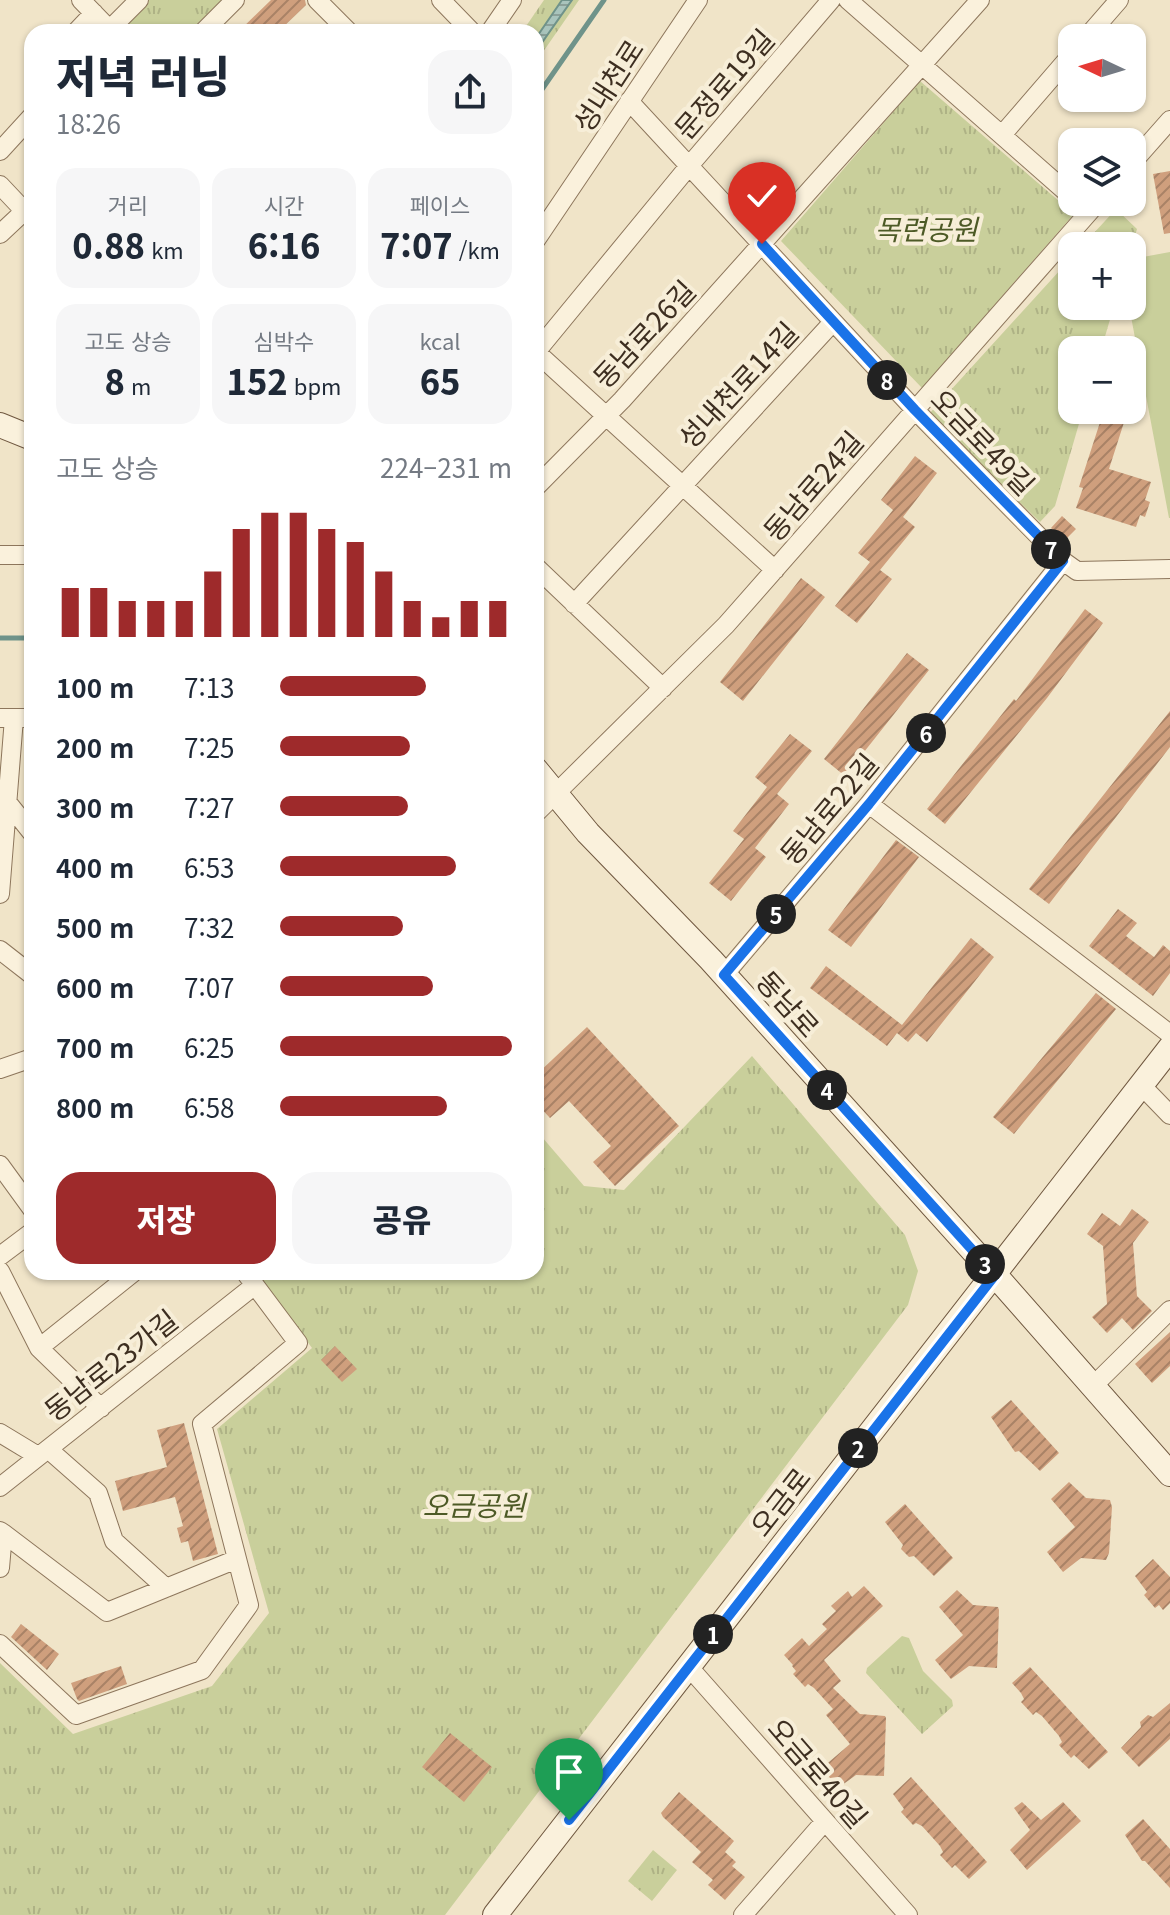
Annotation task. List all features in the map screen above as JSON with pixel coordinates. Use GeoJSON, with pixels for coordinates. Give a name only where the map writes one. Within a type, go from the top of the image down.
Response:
{"type":"FeatureCollection","features":[{"type":"Feature","properties":{"kind":"main road"},"geometry":{"type":"LineString","coordinates":[[0,425],[24,435]]}},
{"type":"Feature","properties":{"kind":"main road","name":"동남로"},"geometry":{"type":"LineString","coordinates":[[544,779],[588,833],[724,975],[1170,1474]]}},
{"type":"Feature","properties":{"kind":"main road","name":"오금로"},"geometry":{"type":"LineString","coordinates":[[495,1915],[1170,1048]]}},
{"type":"Feature","properties":{"kind":"street"},"geometry":{"type":"LineString","coordinates":[[117,24],[139,0]]}},
{"type":"Feature","properties":{"kind":"street"},"geometry":{"type":"LineString","coordinates":[[211,24],[235,0]]}},
{"type":"Feature","properties":{"kind":"street"},"geometry":{"type":"LineString","coordinates":[[317,0],[341,24]]}},
{"type":"Feature","properties":{"kind":"street"},"geometry":{"type":"LineString","coordinates":[[441,0],[464,24]]}},
{"type":"Feature","properties":{"kind":"street"},"geometry":{"type":"LineString","coordinates":[[496,24],[512,0]]}},
{"type":"Feature","properties":{"kind":"street","name":"성내천로"},"geometry":{"type":"LineString","coordinates":[[544,228],[698,0]]}},
{"type":"Feature","properties":{"kind":"street","name":"문정로19길"},"geometry":{"type":"LineString","coordinates":[[689,166],[831,0]]}},
{"type":"Feature","properties":{"kind":"street"},"geometry":{"type":"LineString","coordinates":[[848,0],[1058,185]]}},
{"type":"Feature","properties":{"kind":"street","name":"동남로26길"},"geometry":{"type":"LineString","coordinates":[[544,479],[622,400],[980,0]]}},
{"type":"Feature","properties":{"kind":"street"},"geometry":{"type":"LineString","coordinates":[[1098,24],[1119,0]]}},
{"type":"Feature","properties":{"kind":"street"},"geometry":{"type":"LineString","coordinates":[[87,7],[104,24]]}},
{"type":"Feature","properties":{"kind":"street"},"geometry":{"type":"LineString","coordinates":[[1002,135],[1058,70]]}},
{"type":"Feature","properties":{"kind":"street","name":"오금로49길"},"geometry":{"type":"LineString","coordinates":[[629,101],[915,410],[1063,561]]}},
{"type":"Feature","properties":{"kind":"street"},"geometry":{"type":"LineString","coordinates":[[1146,147],[1170,120]]}},
{"type":"Feature","properties":{"kind":"street"},"geometry":{"type":"LineString","coordinates":[[0,151],[24,125]]}},
{"type":"Feature","properties":{"kind":"street","name":"성내천로14길"},"geometry":{"type":"LineString","coordinates":[[544,342],[689,166]]}},
{"type":"Feature","properties":{"kind":"street"},"geometry":{"type":"LineString","coordinates":[[0,185],[24,206]]}},
{"type":"Feature","properties":{"kind":"street"},"geometry":{"type":"LineString","coordinates":[[0,234],[24,216]]}},
{"type":"Feature","properties":{"kind":"street","name":"동남로24길"},"geometry":{"type":"LineString","coordinates":[[544,806],[726,625],[915,410],[1079,216]]}},
{"type":"Feature","properties":{"kind":"street","name":"성내천로14길"},"geometry":{"type":"LineString","coordinates":[[682,485],[833,322]]}},
{"type":"Feature","properties":{"kind":"street","name":"성내천로14길"},"geometry":{"type":"LineString","coordinates":[[544,360],[775,570]]}},
{"type":"Feature","properties":{"kind":"street"},"geometry":{"type":"LineString","coordinates":[[574,604],[682,485]]}},
{"type":"Feature","properties":{"kind":"street"},"geometry":{"type":"LineString","coordinates":[[0,555],[24,555]]}},
{"type":"Feature","properties":{"kind":"street"},"geometry":{"type":"LineString","coordinates":[[1063,561],[1077,571],[1170,569]]}},
{"type":"Feature","properties":{"kind":"street","name":"동남로22길"},"geometry":{"type":"LineString","coordinates":[[724,975],[869,804],[1063,561]]}},
{"type":"Feature","properties":{"kind":"street"},"geometry":{"type":"LineString","coordinates":[[544,575],[663,688]]}},
{"type":"Feature","properties":{"kind":"street"},"geometry":{"type":"LineString","coordinates":[[0,894],[15,718]]}},
{"type":"Feature","properties":{"kind":"street"},"geometry":{"type":"LineString","coordinates":[[8,803],[24,823]]}},
{"type":"Feature","properties":{"kind":"street"},"geometry":{"type":"LineString","coordinates":[[869,804],[1170,1034]]}},
{"type":"Feature","properties":{"kind":"street"},"geometry":{"type":"LineString","coordinates":[[0,950],[24,969]]}},
{"type":"Feature","properties":{"kind":"street"},"geometry":{"type":"LineString","coordinates":[[0,1069],[24,1061]]}},
{"type":"Feature","properties":{"kind":"street"},"geometry":{"type":"LineString","coordinates":[[1141,1085],[1170,1115]]}},
{"type":"Feature","properties":{"kind":"street"},"geometry":{"type":"LineString","coordinates":[[0,1165],[24,1198]]}},
{"type":"Feature","properties":{"kind":"street"},"geometry":{"type":"LineString","coordinates":[[0,1256],[24,1238]]}},
{"type":"Feature","properties":{"kind":"street"},"geometry":{"type":"LineString","coordinates":[[0,1271],[39,1348],[101,1408]]}},
{"type":"Feature","properties":{"kind":"street","name":"동남로23가길"},"geometry":{"type":"LineString","coordinates":[[39,1348],[124,1280]]}},
{"type":"Feature","properties":{"kind":"street","name":"동남로23가길"},"geometry":{"type":"LineString","coordinates":[[0,1487],[101,1408],[249,1280]]}},
{"type":"Feature","properties":{"kind":"street","name":"동남로23가길"},"geometry":{"type":"LineString","coordinates":[[0,1644],[76,1715],[202,1670],[249,1605],[202,1424],[298,1343],[251,1280]]}},
{"type":"Feature","properties":{"kind":"street"},"geometry":{"type":"LineString","coordinates":[[1092,1387],[1170,1310]]}},
{"type":"Feature","properties":{"kind":"street"},"geometry":{"type":"LineString","coordinates":[[0,1433],[43,1453],[98,1493],[114,1541],[166,1588]]}},
{"type":"Feature","properties":{"kind":"street"},"geometry":{"type":"LineString","coordinates":[[2,1532],[107,1612],[237,1559]]}},
{"type":"Feature","properties":{"kind":"street"},"geometry":{"type":"LineString","coordinates":[[0,1568],[2,1532]]}},
{"type":"Feature","properties":{"kind":"street","name":"오금로40길"},"geometry":{"type":"LineString","coordinates":[[688,1666],[908,1915]]}},
{"type":"Feature","properties":{"kind":"street"},"geometry":{"type":"LineString","coordinates":[[743,1915],[825,1821]]}},
{"type":"Feature","properties":{"kind":"green space"},"geometry":{"type":"Polygon","coordinates":[[[145,0],[231,0],[206,24],[126,24],[145,0]]]}},
{"type":"Feature","properties":{"kind":"green space"},"geometry":{"type":"Polygon","coordinates":[[[544,0],[579,0],[544,50],[544,24],[528,24],[544,0]]]}},
{"type":"Feature","properties":{"kind":"green space","name":"목련공원"},"geometry":{"type":"Polygon","coordinates":[[[920,81],[1058,200],[1058,216],[1072,216],[922,388],[781,241],[920,81]]]}},
{"type":"Feature","properties":{"kind":"green space"},"geometry":{"type":"Polygon","coordinates":[[[1110,216],[1123,216],[1137,229],[1136,232],[1095,232],[1110,216]]]}},
{"type":"Feature","properties":{"kind":"green space"},"geometry":{"type":"Polygon","coordinates":[[[1170,252],[1170,518],[1146,396],[1146,336],[1135,336],[1132,320],[1146,320],[1146,256],[1170,252]]]}},
{"type":"Feature","properties":{"kind":"green space"},"geometry":{"type":"Polygon","coordinates":[[[1058,272],[1058,320],[1110,320],[1105,336],[1058,336],[1058,424],[1079,424],[1055,506],[1040,522],[929,414],[1058,272]]]}},
{"type":"Feature","properties":{"kind":"green space","name":"오금공원"},"geometry":{"type":"Polygon","coordinates":[[[752,1056],[905,1235],[918,1271],[908,1305],[445,1915],[0,1915],[0,1663],[73,1734],[212,1686],[269,1613],[217,1429],[312,1348],[262,1280],[544,1280],[544,1139],[584,1186],[624,1190],[752,1056]]]}},
{"type":"Feature","properties":{"kind":"green space"},"geometry":{"type":"Polygon","coordinates":[[[902,1636],[909,1638],[923,1671],[952,1700],[953,1706],[922,1734],[866,1673],[867,1668],[902,1636]]]}},
{"type":"Feature","properties":{"kind":"green space"},"geometry":{"type":"Polygon","coordinates":[[[653,1850],[677,1870],[652,1901],[628,1881],[653,1850]]]}},
{"type":"Feature","properties":{"kind":"water"},"geometry":{"type":"Polygon","coordinates":[[[562,0],[572,0],[544,40],[544,26],[562,0]]]}},
{"type":"Feature","properties":{"kind":"building"},"geometry":{"type":"Polygon","coordinates":[[[271,0],[305,0],[306,5],[286,24],[246,24],[271,0]]]}},
{"type":"Feature","properties":{"kind":"building"},"geometry":{"type":"Polygon","coordinates":[[[1170,171],[1170,233],[1164,234],[1153,174],[1170,171]]]}},
{"type":"Feature","properties":{"kind":"building"},"geometry":{"type":"Polygon","coordinates":[[[1099,424],[1123,424],[1109,469],[1151,482],[1145,500],[1150,502],[1145,517],[1140,515],[1136,527],[1076,508],[1083,488],[1079,487],[1099,424]]]}},
{"type":"Feature","properties":{"kind":"building"},"geometry":{"type":"Polygon","coordinates":[[[915,456],[937,473],[903,517],[915,527],[880,570],[892,579],[857,623],[835,606],[870,562],[858,553],[893,510],[881,500],[915,456]]]}},
{"type":"Feature","properties":{"kind":"building"},"geometry":{"type":"Polygon","coordinates":[[[1062,516],[1076,529],[1064,541],[1051,528],[1062,516]]]}},
{"type":"Feature","properties":{"kind":"building"},"geometry":{"type":"Polygon","coordinates":[[[801,578],[825,597],[743,701],[720,682],[801,578]]]}},
{"type":"Feature","properties":{"kind":"building"},"geometry":{"type":"Polygon","coordinates":[[[1085,609],[1103,623],[945,824],[927,809],[1014,699],[1016,701],[1085,609]]]}},
{"type":"Feature","properties":{"kind":"building"},"geometry":{"type":"Polygon","coordinates":[[[907,653],[929,670],[845,776],[824,759],[907,653]]]}},
{"type":"Feature","properties":{"kind":"building"},"geometry":{"type":"Polygon","coordinates":[[[1170,711],[1170,747],[1049,904],[1029,889],[1170,711]]]}},
{"type":"Feature","properties":{"kind":"building"},"geometry":{"type":"Polygon","coordinates":[[[790,734],[812,751],[777,794],[789,804],[755,848],[766,857],[731,901],[709,883],[744,839],[733,831],[767,787],[755,777],[790,734]]]}},
{"type":"Feature","properties":{"kind":"building"},"geometry":{"type":"Polygon","coordinates":[[[896,840],[919,857],[851,947],[828,930],[896,840]]]}},
{"type":"Feature","properties":{"kind":"building"},"geometry":{"type":"Polygon","coordinates":[[[1118,909],[1137,923],[1126,936],[1154,957],[1163,945],[1170,951],[1170,973],[1153,996],[1089,946],[1118,909]]]}},
{"type":"Feature","properties":{"kind":"building"},"geometry":{"type":"Polygon","coordinates":[[[971,938],[994,957],[927,1042],[916,1033],[908,1042],[897,1033],[887,1046],[810,988],[826,966],[902,1025],[971,938]]]}},
{"type":"Feature","properties":{"kind":"building"},"geometry":{"type":"Polygon","coordinates":[[[1096,993],[1116,1009],[1014,1134],[993,1117],[1096,993]]]}},
{"type":"Feature","properties":{"kind":"building"},"geometry":{"type":"Polygon","coordinates":[[[587,1027],[679,1126],[615,1186],[593,1162],[611,1146],[569,1101],[550,1118],[544,1112],[544,1067],[587,1027]]]}},
{"type":"Feature","properties":{"kind":"building"},"geometry":{"type":"Polygon","coordinates":[[[1132,1209],[1149,1222],[1133,1243],[1137,1296],[1152,1311],[1133,1330],[1122,1318],[1107,1333],[1092,1317],[1107,1304],[1103,1246],[1087,1234],[1102,1213],[1120,1226],[1132,1209]]]}},
{"type":"Feature","properties":{"kind":"building"},"geometry":{"type":"Polygon","coordinates":[[[1170,1332],[1170,1366],[1152,1383],[1135,1364],[1170,1332]]]}},
{"type":"Feature","properties":{"kind":"building"},"geometry":{"type":"Polygon","coordinates":[[[335,1346],[357,1369],[342,1382],[321,1360],[335,1346]]]}},
{"type":"Feature","properties":{"kind":"building"},"geometry":{"type":"Polygon","coordinates":[[[1011,1400],[1059,1453],[1040,1471],[1019,1451],[1015,1452],[991,1417],[1011,1400]]]}},
{"type":"Feature","properties":{"kind":"building"},"geometry":{"type":"Polygon","coordinates":[[[184,1423],[218,1554],[193,1561],[188,1541],[181,1543],[177,1528],[183,1526],[175,1497],[123,1511],[115,1481],[167,1467],[157,1430],[184,1423]]]}},
{"type":"Feature","properties":{"kind":"building"},"geometry":{"type":"Polygon","coordinates":[[[1069,1482],[1086,1498],[1110,1500],[1109,1553],[1106,1560],[1081,1558],[1063,1572],[1047,1552],[1075,1527],[1051,1499],[1069,1482]]]}},
{"type":"Feature","properties":{"kind":"building"},"geometry":{"type":"Polygon","coordinates":[[[905,1504],[953,1558],[934,1576],[914,1556],[909,1557],[901,1549],[903,1545],[885,1522],[905,1504]]]}},
{"type":"Feature","properties":{"kind":"building"},"geometry":{"type":"Polygon","coordinates":[[[1153,1559],[1170,1577],[1170,1603],[1163,1610],[1159,1605],[1155,1608],[1144,1595],[1147,1592],[1135,1576],[1153,1559]]]}},
{"type":"Feature","properties":{"kind":"building"},"geometry":{"type":"Polygon","coordinates":[[[864,1586],[883,1606],[824,1660],[841,1681],[833,1688],[860,1714],[885,1716],[884,1776],[856,1775],[838,1788],[822,1768],[850,1744],[826,1715],[833,1709],[814,1688],[808,1684],[805,1687],[793,1674],[796,1671],[784,1655],[802,1638],[809,1646],[827,1629],[822,1624],[836,1611],[831,1606],[848,1591],[852,1597],[864,1586]]]}},
{"type":"Feature","properties":{"kind":"building"},"geometry":{"type":"Polygon","coordinates":[[[957,1590],[973,1605],[998,1607],[997,1668],[969,1666],[951,1679],[935,1660],[963,1635],[939,1607],[957,1590]]]}},
{"type":"Feature","properties":{"kind":"building"},"geometry":{"type":"Polygon","coordinates":[[[21,1624],[59,1654],[47,1670],[11,1637],[21,1624]]]}},
{"type":"Feature","properties":{"kind":"building"},"geometry":{"type":"Polygon","coordinates":[[[121,1666],[127,1684],[79,1701],[77,1699],[71,1683],[121,1666]]]}},
{"type":"Feature","properties":{"kind":"building"},"geometry":{"type":"Polygon","coordinates":[[[1030,1667],[1108,1752],[1089,1769],[1074,1755],[1071,1758],[1059,1745],[1062,1742],[1059,1736],[1042,1716],[1036,1712],[1033,1715],[1021,1702],[1024,1699],[1012,1683],[1030,1667]]]}},
{"type":"Feature","properties":{"kind":"building"},"geometry":{"type":"Polygon","coordinates":[[[1170,1703],[1170,1739],[1139,1767],[1121,1748],[1141,1727],[1140,1722],[1148,1715],[1153,1717],[1170,1703]]]}},
{"type":"Feature","properties":{"kind":"building"},"geometry":{"type":"Polygon","coordinates":[[[450,1733],[492,1767],[464,1802],[422,1767],[450,1733]]]}},
{"type":"Feature","properties":{"kind":"building"},"geometry":{"type":"Polygon","coordinates":[[[911,1777],[987,1862],[969,1879],[940,1855],[943,1852],[940,1846],[922,1826],[913,1825],[901,1812],[904,1809],[893,1794],[911,1777]]]}},
{"type":"Feature","properties":{"kind":"building"},"geometry":{"type":"Polygon","coordinates":[[[679,1792],[734,1841],[725,1852],[736,1862],[732,1866],[745,1877],[725,1900],[708,1885],[713,1880],[692,1862],[701,1852],[661,1813],[679,1792]]]}},
{"type":"Feature","properties":{"kind":"building"},"geometry":{"type":"Polygon","coordinates":[[[1022,1802],[1041,1820],[1063,1802],[1081,1821],[1027,1870],[1010,1850],[1030,1830],[1014,1808],[1022,1802]]]}},
{"type":"Feature","properties":{"kind":"building"},"geometry":{"type":"Polygon","coordinates":[[[1143,1819],[1170,1849],[1170,1888],[1142,1861],[1125,1835],[1143,1819]]]}},
{"type":"Feature","properties":{"kind":"waterway"},"geometry":{"type":"LineString","coordinates":[[544,86],[604,0]]}},
{"type":"Feature","properties":{"kind":"waterway"},"geometry":{"type":"LineString","coordinates":[[0,638],[24,638]]}},
{"type":"Feature","properties":{"kind":"route"},"geometry":{"type":"LineString","coordinates":[[569,1820],[995,1275],[724,975],[869,804],[1063,561],[915,410],[762,244]]}}]}
